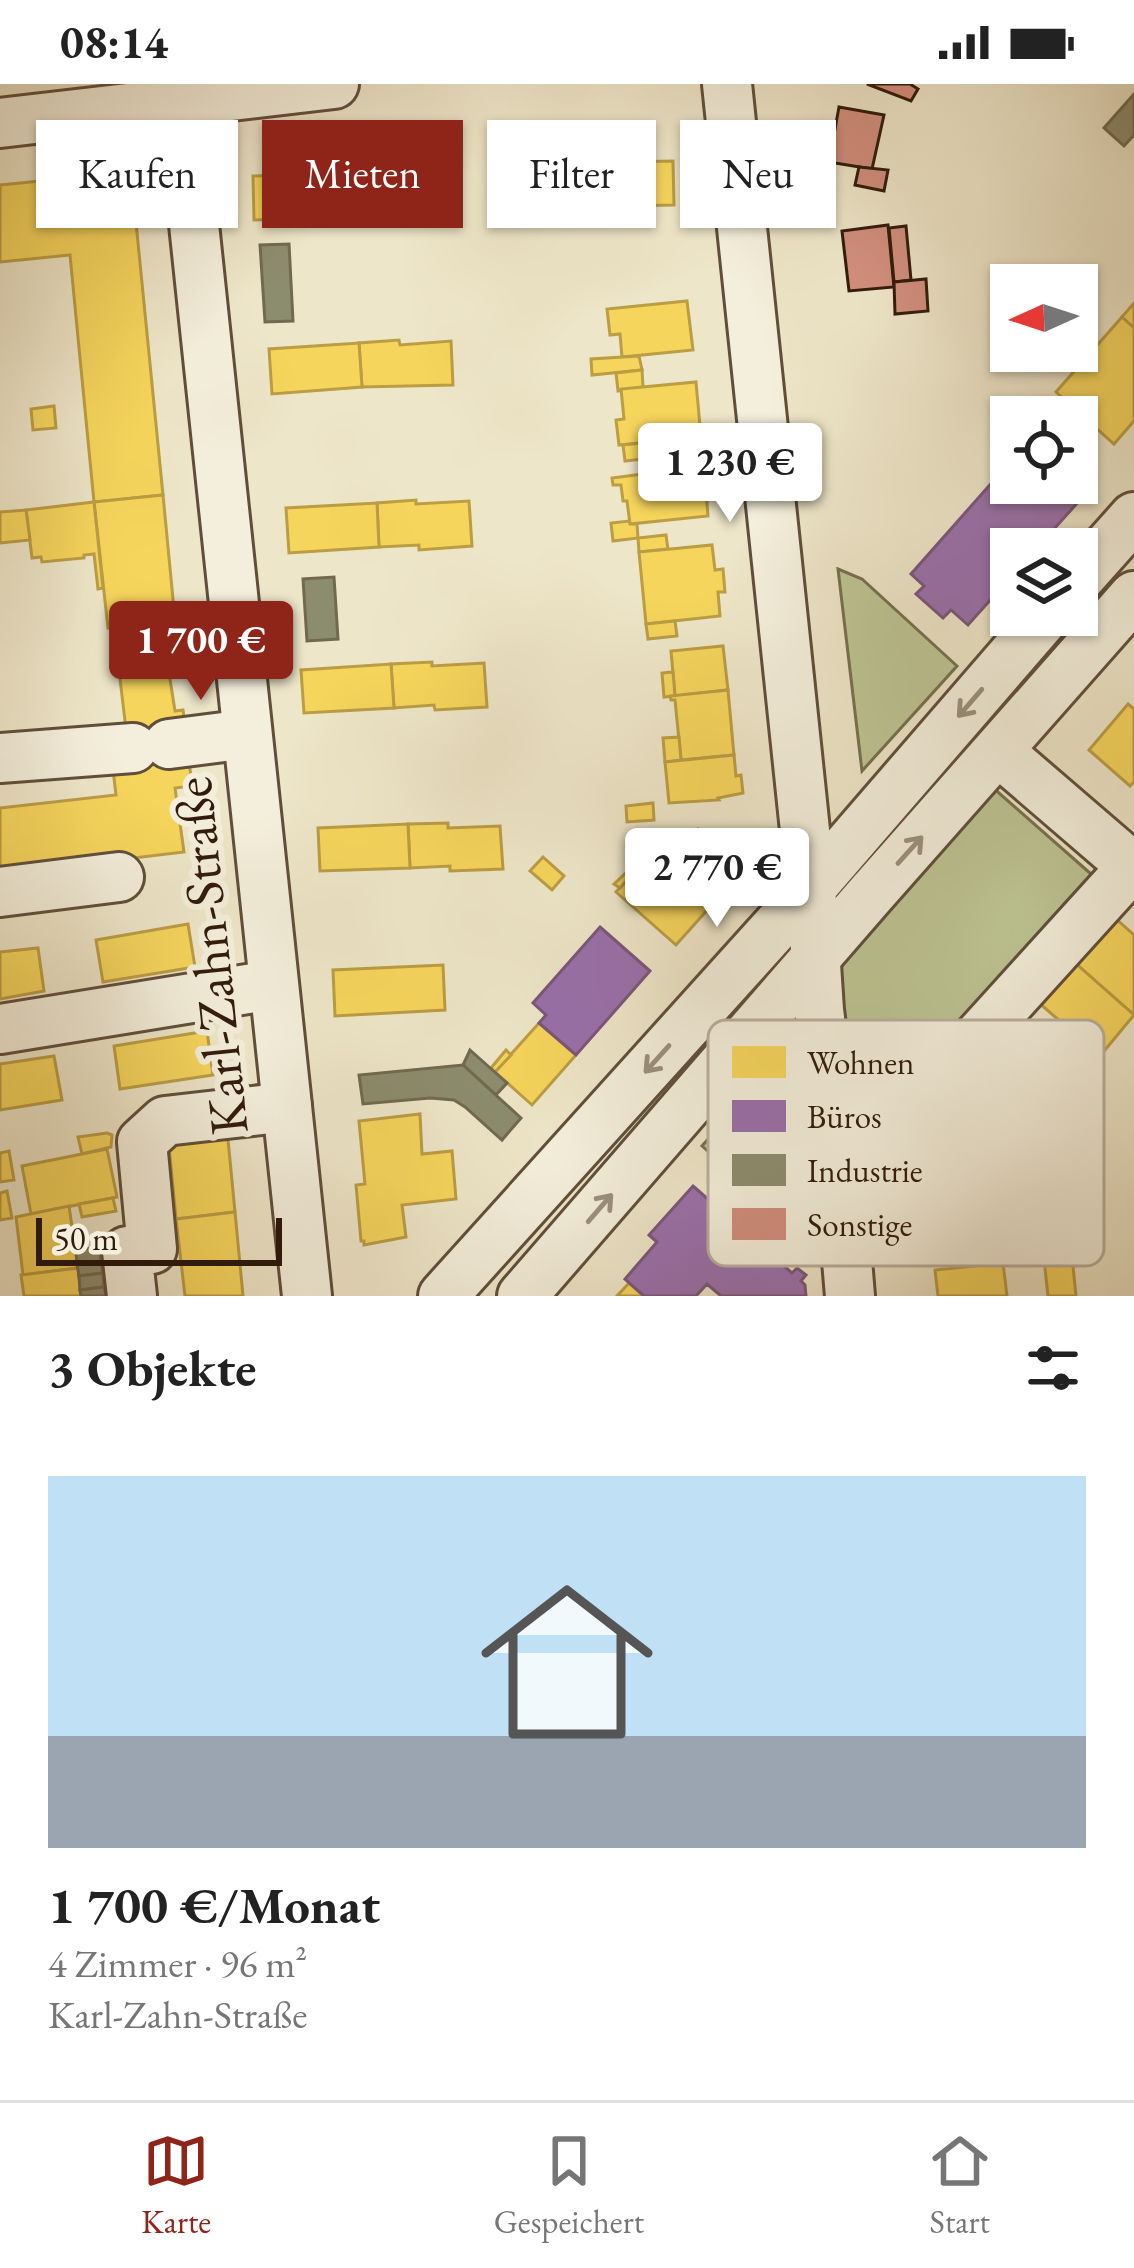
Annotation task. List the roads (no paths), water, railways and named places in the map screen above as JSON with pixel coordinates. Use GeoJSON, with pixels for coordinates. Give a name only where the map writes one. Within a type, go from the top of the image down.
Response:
{"type":"FeatureCollection","features":[{"type":"Feature","properties":{"kind":"street"},"geometry":{"type":"LineString","coordinates":[[0,123],[334,84]]}},
{"type":"Feature","properties":{"kind":"street"},"geometry":{"type":"LineString","coordinates":[[727,84],[811,889],[819,1020]]}},
{"type":"Feature","properties":{"kind":"street","name":"Karl-Zahn-Straße"},"geometry":{"type":"LineString","coordinates":[[181,101],[307,1296]]}},
{"type":"Feature","properties":{"kind":"street"},"geometry":{"type":"LineString","coordinates":[[1098,557],[1134,517]]}},
{"type":"Feature","properties":{"kind":"street"},"geometry":{"type":"LineString","coordinates":[[763,1020],[1134,596]]}},
{"type":"Feature","properties":{"kind":"street"},"geometry":{"type":"LineString","coordinates":[[443,1296],[811,889],[1029,636]]}},
{"type":"Feature","properties":{"kind":"street"},"geometry":{"type":"LineString","coordinates":[[0,758],[247,734]]}},
{"type":"Feature","properties":{"kind":"street"},"geometry":{"type":"LineString","coordinates":[[994,1020],[1133,867],[998,751]]}},
{"type":"Feature","properties":{"kind":"street"},"geometry":{"type":"LineString","coordinates":[[0,892],[118,877]]}},
{"type":"Feature","properties":{"kind":"street"},"geometry":{"type":"LineString","coordinates":[[0,1029],[272,985]]}},
{"type":"Feature","properties":{"kind":"street"},"geometry":{"type":"LineString","coordinates":[[522,1296],[708,1083]]}},
{"type":"Feature","properties":{"kind":"street"},"geometry":{"type":"LineString","coordinates":[[132,1296],[127,1251],[152,1249],[142,1142],[165,1121],[287,1107]]}},
{"type":"Feature","properties":{"kind":"street"},"geometry":{"type":"LineString","coordinates":[[847,1266],[850,1296]]}}]}
